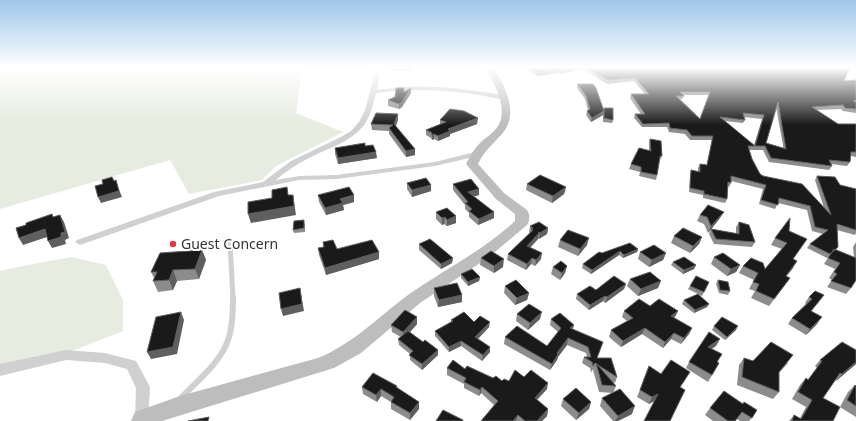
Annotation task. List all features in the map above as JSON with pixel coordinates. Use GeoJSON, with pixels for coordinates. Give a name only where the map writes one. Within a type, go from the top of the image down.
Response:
{"type":"FeatureCollection","features":[{"type":"Feature","properties":{"kind":"street"},"geometry":{"type":"LineString","coordinates":[[266,184],[294,163],[346,139],[352,134],[360,126],[365,117],[375,87]]}},
{"type":"Feature","properties":{"kind":"street"},"geometry":{"type":"LineString","coordinates":[[0,370],[66,356],[105,358],[131,365],[143,387],[142,420],[174,406],[274,379],[332,361],[360,345],[415,298],[508,236],[522,222],[522,213],[500,196],[472,164],[475,154],[503,127],[508,113],[504,98],[498,87]]}},
{"type":"Feature","properties":{"kind":"street"},"geometry":{"type":"LineString","coordinates":[[374,92],[434,88],[488,94],[504,98]]}},
{"type":"Feature","properties":{"kind":"street"},"geometry":{"type":"LineString","coordinates":[[80,242],[217,194],[299,178],[336,177],[435,164],[475,154]]}},
{"type":"Feature","properties":{"kind":"lane"},"geometry":{"type":"LineString","coordinates":[[174,406],[212,364],[226,345],[232,328],[230,243]]}},
{"type":"Feature","properties":{"kind":"shaded area"},"geometry":{"type":"Polygon","coordinates":[[[0,87],[299,87],[296,113],[343,132],[276,166],[262,180],[189,194],[170,160],[0,209],[0,87]]]}},
{"type":"Feature","properties":{"kind":"shaded area"},"geometry":{"type":"Polygon","coordinates":[[[72,257],[106,265],[123,300],[123,331],[69,352],[0,365],[0,271],[72,257]]]}},
{"type":"Feature","properties":{"kind":"building"},"geometry":{"type":"Polygon","coordinates":[[[579,87],[595,87],[604,111],[592,118],[587,111],[590,109],[586,96],[579,87]]]}},
{"type":"Feature","properties":{"kind":"building"},"geometry":{"type":"Polygon","coordinates":[[[643,87],[856,87],[856,100],[853,101],[856,102],[856,109],[845,108],[843,105],[812,107],[838,124],[856,124],[856,152],[851,152],[850,162],[829,160],[832,166],[771,158],[765,146],[755,146],[748,146],[752,159],[760,174],[763,176],[802,184],[831,215],[817,176],[835,177],[840,185],[856,189],[856,230],[837,224],[838,247],[830,254],[810,244],[828,230],[815,227],[810,206],[779,198],[778,205],[761,200],[766,185],[731,176],[731,183],[728,182],[727,199],[704,194],[704,191],[690,188],[691,170],[700,172],[700,164],[707,165],[713,136],[692,136],[687,130],[670,128],[669,123],[643,124],[635,114],[645,114],[631,94],[649,94],[643,87]],[[680,92],[684,96],[676,96],[700,119],[710,92],[680,92]],[[778,102],[766,143],[786,149],[778,102]],[[743,113],[745,120],[720,117],[755,146],[764,115],[743,113]]]}},
{"type":"Feature","properties":{"kind":"building"},"geometry":{"type":"Polygon","coordinates":[[[396,88],[404,88],[404,92],[411,88],[399,104],[388,100],[395,97],[396,88]]]}},
{"type":"Feature","properties":{"kind":"building"},"geometry":{"type":"Polygon","coordinates":[[[604,108],[613,108],[613,120],[604,118],[604,108]]]}},
{"type":"Feature","properties":{"kind":"building"},"geometry":{"type":"Polygon","coordinates":[[[450,109],[464,111],[478,118],[448,129],[450,131],[438,136],[434,134],[432,135],[431,132],[426,130],[446,122],[440,120],[450,109]]]}},
{"type":"Feature","properties":{"kind":"building"},"geometry":{"type":"Polygon","coordinates":[[[376,113],[398,114],[394,124],[415,149],[406,151],[389,128],[393,125],[371,124],[376,113]]]}},
{"type":"Feature","properties":{"kind":"building"},"geometry":{"type":"Polygon","coordinates":[[[650,139],[661,141],[662,156],[660,156],[657,175],[641,172],[641,167],[631,164],[639,148],[651,151],[650,139]]]}},
{"type":"Feature","properties":{"kind":"building"},"geometry":{"type":"Polygon","coordinates":[[[365,143],[365,146],[373,145],[376,152],[338,158],[335,148],[365,143]]]}},
{"type":"Feature","properties":{"kind":"building"},"geometry":{"type":"Polygon","coordinates":[[[540,175],[566,187],[553,196],[527,184],[540,175]]]}},
{"type":"Feature","properties":{"kind":"building"},"geometry":{"type":"Polygon","coordinates":[[[112,177],[114,181],[116,180],[119,191],[98,197],[95,186],[103,184],[102,180],[112,177]]]}},
{"type":"Feature","properties":{"kind":"building"},"geometry":{"type":"Polygon","coordinates":[[[426,178],[431,185],[412,190],[407,183],[426,178]]]}},
{"type":"Feature","properties":{"kind":"building"},"geometry":{"type":"Polygon","coordinates":[[[471,179],[479,189],[468,192],[494,212],[479,219],[469,211],[472,209],[465,203],[468,202],[453,184],[471,179]]]}},
{"type":"Feature","properties":{"kind":"building"},"geometry":{"type":"Polygon","coordinates":[[[287,187],[288,195],[293,195],[294,206],[248,214],[248,202],[272,198],[272,190],[287,187]]]}},
{"type":"Feature","properties":{"kind":"building"},"geometry":{"type":"Polygon","coordinates":[[[349,187],[354,195],[340,199],[343,203],[325,208],[318,195],[349,187]]]}},
{"type":"Feature","properties":{"kind":"building"},"geometry":{"type":"Polygon","coordinates":[[[708,205],[724,212],[711,226],[707,217],[700,215],[708,205]]]}},
{"type":"Feature","properties":{"kind":"building"},"geometry":{"type":"Polygon","coordinates":[[[447,208],[456,216],[447,220],[445,217],[442,218],[436,212],[447,208]]]}},
{"type":"Feature","properties":{"kind":"building"},"geometry":{"type":"Polygon","coordinates":[[[52,214],[53,217],[60,215],[65,232],[61,233],[61,237],[48,241],[45,229],[19,238],[16,228],[52,214]]]}},
{"type":"Feature","properties":{"kind":"building"},"geometry":{"type":"Polygon","coordinates":[[[790,218],[789,231],[807,239],[793,259],[797,261],[786,276],[790,278],[774,299],[756,291],[759,284],[753,282],[758,273],[743,266],[751,258],[763,263],[765,269],[787,243],[775,238],[790,218]]]}},
{"type":"Feature","properties":{"kind":"building"},"geometry":{"type":"Polygon","coordinates":[[[304,220],[304,228],[293,230],[294,221],[304,220]]]}},
{"type":"Feature","properties":{"kind":"building"},"geometry":{"type":"Polygon","coordinates":[[[539,222],[548,228],[540,233],[538,232],[539,233],[527,246],[542,253],[536,260],[532,258],[527,264],[508,254],[533,230],[530,226],[539,222]]]}},
{"type":"Feature","properties":{"kind":"building"},"geometry":{"type":"Polygon","coordinates":[[[739,222],[749,225],[755,242],[716,239],[711,229],[739,234],[739,222]]]}},
{"type":"Feature","properties":{"kind":"building"},"geometry":{"type":"Polygon","coordinates":[[[683,228],[702,237],[693,246],[674,236],[683,228]]]}},
{"type":"Feature","properties":{"kind":"building"},"geometry":{"type":"Polygon","coordinates":[[[568,230],[589,238],[580,249],[560,240],[568,230]]]}},
{"type":"Feature","properties":{"kind":"building"},"geometry":{"type":"Polygon","coordinates":[[[430,239],[453,258],[441,264],[419,244],[430,239]]]}},
{"type":"Feature","properties":{"kind":"building"},"geometry":{"type":"Polygon","coordinates":[[[333,240],[337,249],[372,240],[379,252],[325,268],[318,248],[324,247],[323,242],[333,240]]]}},
{"type":"Feature","properties":{"kind":"building"},"geometry":{"type":"Polygon","coordinates":[[[630,243],[638,249],[624,255],[620,251],[592,270],[583,264],[599,252],[602,253],[630,243]]]}},
{"type":"Feature","properties":{"kind":"building"},"geometry":{"type":"Polygon","coordinates":[[[654,245],[666,253],[652,260],[640,252],[654,245]]]}},
{"type":"Feature","properties":{"kind":"building"},"geometry":{"type":"Polygon","coordinates":[[[834,249],[856,258],[856,280],[851,288],[831,281],[837,274],[834,272],[840,263],[828,258],[834,249]]]}},
{"type":"Feature","properties":{"kind":"building"},"geometry":{"type":"Polygon","coordinates":[[[202,250],[195,269],[173,270],[169,280],[153,281],[157,272],[151,272],[160,253],[202,250]]]}},
{"type":"Feature","properties":{"kind":"building"},"geometry":{"type":"Polygon","coordinates":[[[491,251],[504,259],[494,266],[481,258],[491,251]]]}},
{"type":"Feature","properties":{"kind":"building"},"geometry":{"type":"Polygon","coordinates":[[[723,253],[740,265],[731,269],[714,257],[723,253]]]}},
{"type":"Feature","properties":{"kind":"building"},"geometry":{"type":"Polygon","coordinates":[[[684,257],[696,265],[684,270],[673,262],[684,257]]]}},
{"type":"Feature","properties":{"kind":"building"},"geometry":{"type":"Polygon","coordinates":[[[561,261],[567,266],[562,273],[553,267],[561,261]]]}},
{"type":"Feature","properties":{"kind":"building"},"geometry":{"type":"Polygon","coordinates":[[[472,269],[480,277],[468,282],[461,274],[472,269]]]}},
{"type":"Feature","properties":{"kind":"building"},"geometry":{"type":"Polygon","coordinates":[[[650,272],[661,281],[641,289],[630,279],[650,272]]]}},
{"type":"Feature","properties":{"kind":"building"},"geometry":{"type":"Polygon","coordinates":[[[614,276],[626,284],[607,297],[605,296],[590,305],[577,294],[590,286],[596,290],[614,276]]]}},
{"type":"Feature","properties":{"kind":"building"},"geometry":{"type":"Polygon","coordinates":[[[696,276],[709,282],[704,292],[690,286],[696,276]]]}},
{"type":"Feature","properties":{"kind":"building"},"geometry":{"type":"Polygon","coordinates":[[[516,280],[529,293],[517,298],[505,286],[516,280]]]}},
{"type":"Feature","properties":{"kind":"building"},"geometry":{"type":"Polygon","coordinates":[[[718,280],[728,282],[730,291],[720,290],[718,280]]]}},
{"type":"Feature","properties":{"kind":"building"},"geometry":{"type":"Polygon","coordinates":[[[457,283],[462,295],[439,300],[434,288],[457,283]]]}},
{"type":"Feature","properties":{"kind":"building"},"geometry":{"type":"Polygon","coordinates":[[[300,288],[302,304],[281,309],[279,293],[300,288]]]}},
{"type":"Feature","properties":{"kind":"building"},"geometry":{"type":"Polygon","coordinates":[[[815,291],[824,295],[811,311],[822,317],[810,329],[792,318],[812,299],[809,297],[815,291]]]}},
{"type":"Feature","properties":{"kind":"building"},"geometry":{"type":"Polygon","coordinates":[[[698,294],[709,304],[695,310],[684,300],[698,294]]]}},
{"type":"Feature","properties":{"kind":"building"},"geometry":{"type":"Polygon","coordinates":[[[639,299],[650,306],[659,299],[678,311],[671,316],[692,328],[684,338],[674,333],[665,342],[645,328],[623,341],[611,330],[633,318],[624,311],[639,299]]]}},
{"type":"Feature","properties":{"kind":"building"},"geometry":{"type":"Polygon","coordinates":[[[529,304],[542,312],[530,323],[517,314],[529,304]]]}},
{"type":"Feature","properties":{"kind":"building"},"geometry":{"type":"Polygon","coordinates":[[[405,310],[417,317],[403,332],[391,325],[405,310]]]}},
{"type":"Feature","properties":{"kind":"building"},"geometry":{"type":"Polygon","coordinates":[[[181,312],[173,347],[147,352],[156,317],[181,312]]]}},
{"type":"Feature","properties":{"kind":"building"},"geometry":{"type":"Polygon","coordinates":[[[464,312],[474,322],[480,316],[490,322],[475,337],[490,347],[483,355],[461,341],[449,347],[435,331],[453,321],[451,320],[464,312]]]}},
{"type":"Feature","properties":{"kind":"building"},"geometry":{"type":"Polygon","coordinates":[[[560,313],[574,325],[570,328],[603,342],[597,358],[611,358],[617,377],[596,363],[593,366],[592,362],[584,357],[591,357],[588,347],[568,338],[557,353],[558,354],[552,364],[505,337],[517,326],[547,346],[561,328],[551,319],[560,313]]]}},
{"type":"Feature","properties":{"kind":"building"},"geometry":{"type":"Polygon","coordinates":[[[722,317],[738,326],[727,337],[714,326],[722,317]]]}},
{"type":"Feature","properties":{"kind":"building"},"geometry":{"type":"Polygon","coordinates":[[[408,331],[423,342],[425,340],[438,350],[422,364],[409,355],[413,351],[398,339],[408,331]]]}},
{"type":"Feature","properties":{"kind":"building"},"geometry":{"type":"Polygon","coordinates":[[[709,332],[720,339],[708,347],[722,354],[712,375],[689,362],[709,332]]]}},
{"type":"Feature","properties":{"kind":"building"},"geometry":{"type":"Polygon","coordinates":[[[771,342],[793,355],[779,372],[779,392],[742,377],[744,358],[753,361],[771,342]]]}},
{"type":"Feature","properties":{"kind":"building"},"geometry":{"type":"Polygon","coordinates":[[[842,342],[856,350],[856,362],[842,374],[840,373],[823,398],[840,407],[833,421],[792,421],[794,415],[801,419],[812,400],[798,392],[806,378],[808,380],[822,361],[820,360],[842,342]]]}},
{"type":"Feature","properties":{"kind":"building"},"geometry":{"type":"Polygon","coordinates":[[[453,360],[465,369],[467,366],[493,378],[496,376],[502,381],[504,379],[509,381],[515,370],[524,377],[531,370],[548,383],[535,398],[548,409],[537,421],[525,421],[518,415],[513,421],[481,421],[498,401],[482,387],[480,390],[464,382],[466,378],[447,368],[453,360]]]}},
{"type":"Feature","properties":{"kind":"building"},"geometry":{"type":"Polygon","coordinates":[[[671,360],[690,372],[680,387],[685,390],[670,421],[644,421],[658,394],[652,397],[640,390],[649,366],[661,374],[671,360]]]}},
{"type":"Feature","properties":{"kind":"building"},"geometry":{"type":"Polygon","coordinates":[[[596,363],[616,386],[602,385],[596,363]]]}},
{"type":"Feature","properties":{"kind":"building"},"geometry":{"type":"Polygon","coordinates":[[[373,373],[397,386],[396,387],[419,402],[410,413],[391,402],[394,397],[381,389],[376,395],[362,387],[373,373]]]}},
{"type":"Feature","properties":{"kind":"building"},"geometry":{"type":"Polygon","coordinates":[[[855,385],[856,386],[856,406],[847,400],[855,385]]]}},
{"type":"Feature","properties":{"kind":"building"},"geometry":{"type":"Polygon","coordinates":[[[576,388],[591,402],[579,413],[563,399],[576,388]]]}},
{"type":"Feature","properties":{"kind":"building"},"geometry":{"type":"Polygon","coordinates":[[[620,389],[635,406],[618,416],[602,398],[620,389]]]}},
{"type":"Feature","properties":{"kind":"building"},"geometry":{"type":"Polygon","coordinates":[[[724,391],[743,404],[744,402],[757,410],[752,418],[742,412],[735,421],[728,421],[710,408],[724,391]]]}},
{"type":"Feature","properties":{"kind":"building"},"geometry":{"type":"Polygon","coordinates":[[[443,410],[463,420],[463,421],[436,421],[443,410]]]}},
{"type":"Feature","properties":{"kind":"building"},"geometry":{"type":"Polygon","coordinates":[[[209,417],[208,421],[188,421],[209,417]]]}},
{"type":"Feature","properties":{"kind":"place","name":"Guest Concern"},"geometry":{"type":"Point","coordinates":[173,244]}}]}
